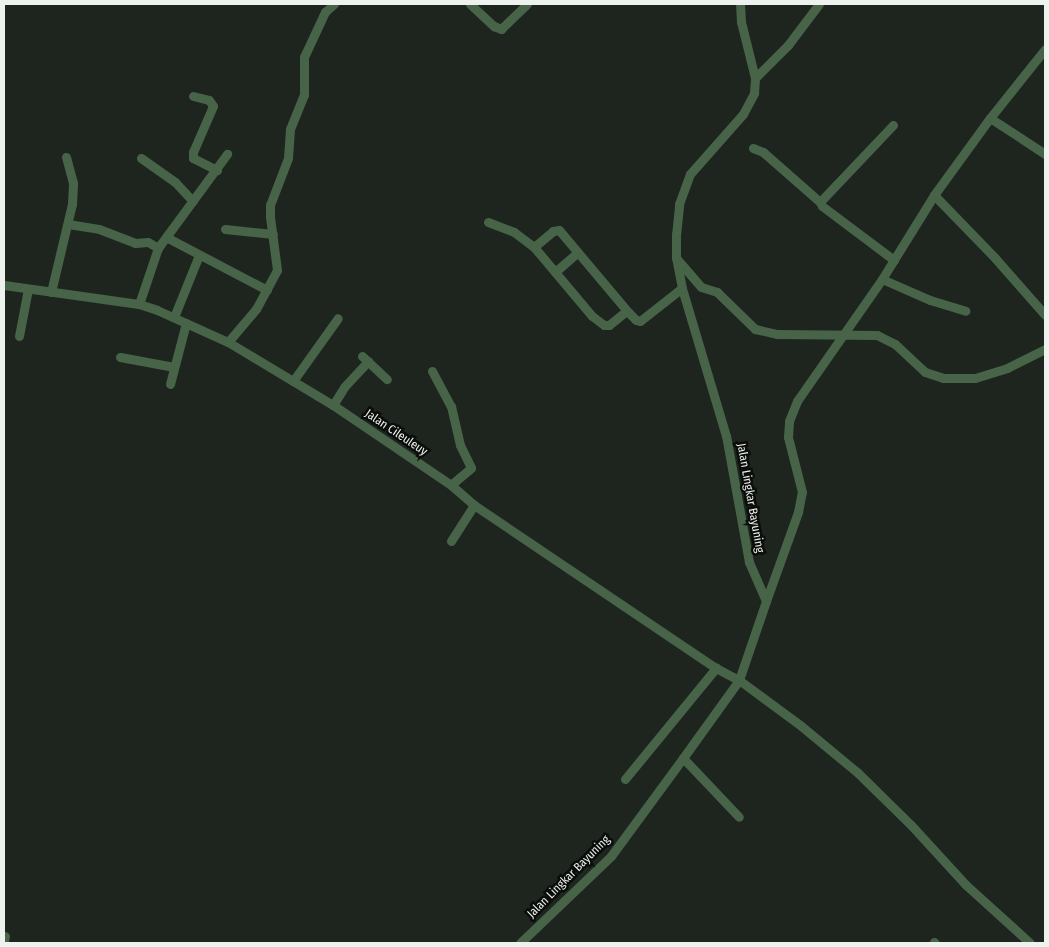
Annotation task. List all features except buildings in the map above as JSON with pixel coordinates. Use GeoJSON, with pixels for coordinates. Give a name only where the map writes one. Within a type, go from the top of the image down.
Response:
{"type":"FeatureCollection","features":[{"type":"Feature","properties":{"kind":"street"},"geometry":{"type":"LineString","coordinates":[[228,342],[256,309],[267,290],[278,264],[270,206],[288,158],[290,129],[304,95],[304,57],[325,12],[334,4]]}},
{"type":"Feature","properties":{"kind":"street"},"geometry":{"type":"LineString","coordinates":[[470,4],[494,26],[501,29],[527,4]]}},
{"type":"Feature","properties":{"kind":"street","name":"Jalan Lingkar Bayuning"},"geometry":{"type":"LineString","coordinates":[[520,943],[611,856],[683,758],[739,680],[766,601],[749,562],[726,436],[682,288],[676,258],[676,234],[680,204],[690,174],[743,114],[754,93],[754,78],[741,22],[740,4]]}},
{"type":"Feature","properties":{"kind":"street"},"geometry":{"type":"LineString","coordinates":[[754,78],[788,45],[819,4]]}},
{"type":"Feature","properties":{"kind":"street"},"geometry":{"type":"LineString","coordinates":[[766,601],[798,512],[802,492],[788,437],[789,421],[797,401],[882,279],[934,195],[990,118],[1045,49]]}},
{"type":"Feature","properties":{"kind":"street"},"geometry":{"type":"LineString","coordinates":[[193,96],[209,100],[213,106],[193,152],[193,158],[216,170]]}},
{"type":"Feature","properties":{"kind":"street"},"geometry":{"type":"LineString","coordinates":[[990,118],[1045,154]]}},
{"type":"Feature","properties":{"kind":"street"},"geometry":{"type":"LineString","coordinates":[[820,202],[893,125]]}},
{"type":"Feature","properties":{"kind":"street"},"geometry":{"type":"LineString","coordinates":[[754,148],[763,152],[820,202],[822,206],[894,260]]}},
{"type":"Feature","properties":{"kind":"street"},"geometry":{"type":"LineString","coordinates":[[139,304],[158,248],[227,154]]}},
{"type":"Feature","properties":{"kind":"street"},"geometry":{"type":"LineString","coordinates":[[50,292],[68,224],[73,183],[66,157]]}},
{"type":"Feature","properties":{"kind":"street"},"geometry":{"type":"LineString","coordinates":[[141,158],[176,182],[193,201]]}},
{"type":"Feature","properties":{"kind":"street"},"geometry":{"type":"LineString","coordinates":[[934,195],[995,258],[1045,316]]}},
{"type":"Feature","properties":{"kind":"street"},"geometry":{"type":"LineString","coordinates":[[488,222],[514,232],[534,247],[599,323],[609,325],[622,314],[628,312]]}},
{"type":"Feature","properties":{"kind":"street"},"geometry":{"type":"LineString","coordinates":[[68,224],[98,229],[135,243],[148,242],[158,248]]}},
{"type":"Feature","properties":{"kind":"street"},"geometry":{"type":"LineString","coordinates":[[224,228],[273,234]]}},
{"type":"Feature","properties":{"kind":"street"},"geometry":{"type":"LineString","coordinates":[[534,247],[557,230],[636,320],[640,321],[682,288]]}},
{"type":"Feature","properties":{"kind":"street"},"geometry":{"type":"LineString","coordinates":[[166,238],[267,290]]}},
{"type":"Feature","properties":{"kind":"street"},"geometry":{"type":"LineString","coordinates":[[555,272],[578,252]]}},
{"type":"Feature","properties":{"kind":"street"},"geometry":{"type":"LineString","coordinates":[[174,317],[199,255]]}},
{"type":"Feature","properties":{"kind":"street"},"geometry":{"type":"LineString","coordinates":[[676,258],[701,287],[717,292],[754,329],[777,334],[844,334],[884,338],[925,372],[943,378],[975,378],[1007,368],[1045,349]]}},
{"type":"Feature","properties":{"kind":"street"},"geometry":{"type":"LineString","coordinates":[[882,279],[930,300],[965,311]]}},
{"type":"Feature","properties":{"kind":"street","name":"Jalan Cileuleuy"},"geometry":{"type":"LineString","coordinates":[[4,286],[139,304],[174,317],[228,342],[333,406],[451,485],[474,505],[716,668],[739,680],[800,725],[858,774],[911,825],[966,885],[1030,943]]}},
{"type":"Feature","properties":{"kind":"street"},"geometry":{"type":"LineString","coordinates":[[19,336],[28,289]]}},
{"type":"Feature","properties":{"kind":"street"},"geometry":{"type":"LineString","coordinates":[[293,381],[338,318]]}},
{"type":"Feature","properties":{"kind":"street"},"geometry":{"type":"LineString","coordinates":[[170,384],[186,323]]}},
{"type":"Feature","properties":{"kind":"street"},"geometry":{"type":"LineString","coordinates":[[120,357],[174,367]]}},
{"type":"Feature","properties":{"kind":"street"},"geometry":{"type":"LineString","coordinates":[[333,406],[365,359],[387,379]]}},
{"type":"Feature","properties":{"kind":"street"},"geometry":{"type":"LineString","coordinates":[[432,371],[451,406],[460,445],[471,468],[451,485]]}},
{"type":"Feature","properties":{"kind":"street"},"geometry":{"type":"LineString","coordinates":[[451,541],[474,505]]}},
{"type":"Feature","properties":{"kind":"street"},"geometry":{"type":"LineString","coordinates":[[625,779],[716,668]]}},
{"type":"Feature","properties":{"kind":"street"},"geometry":{"type":"LineString","coordinates":[[683,758],[739,817]]}}]}
